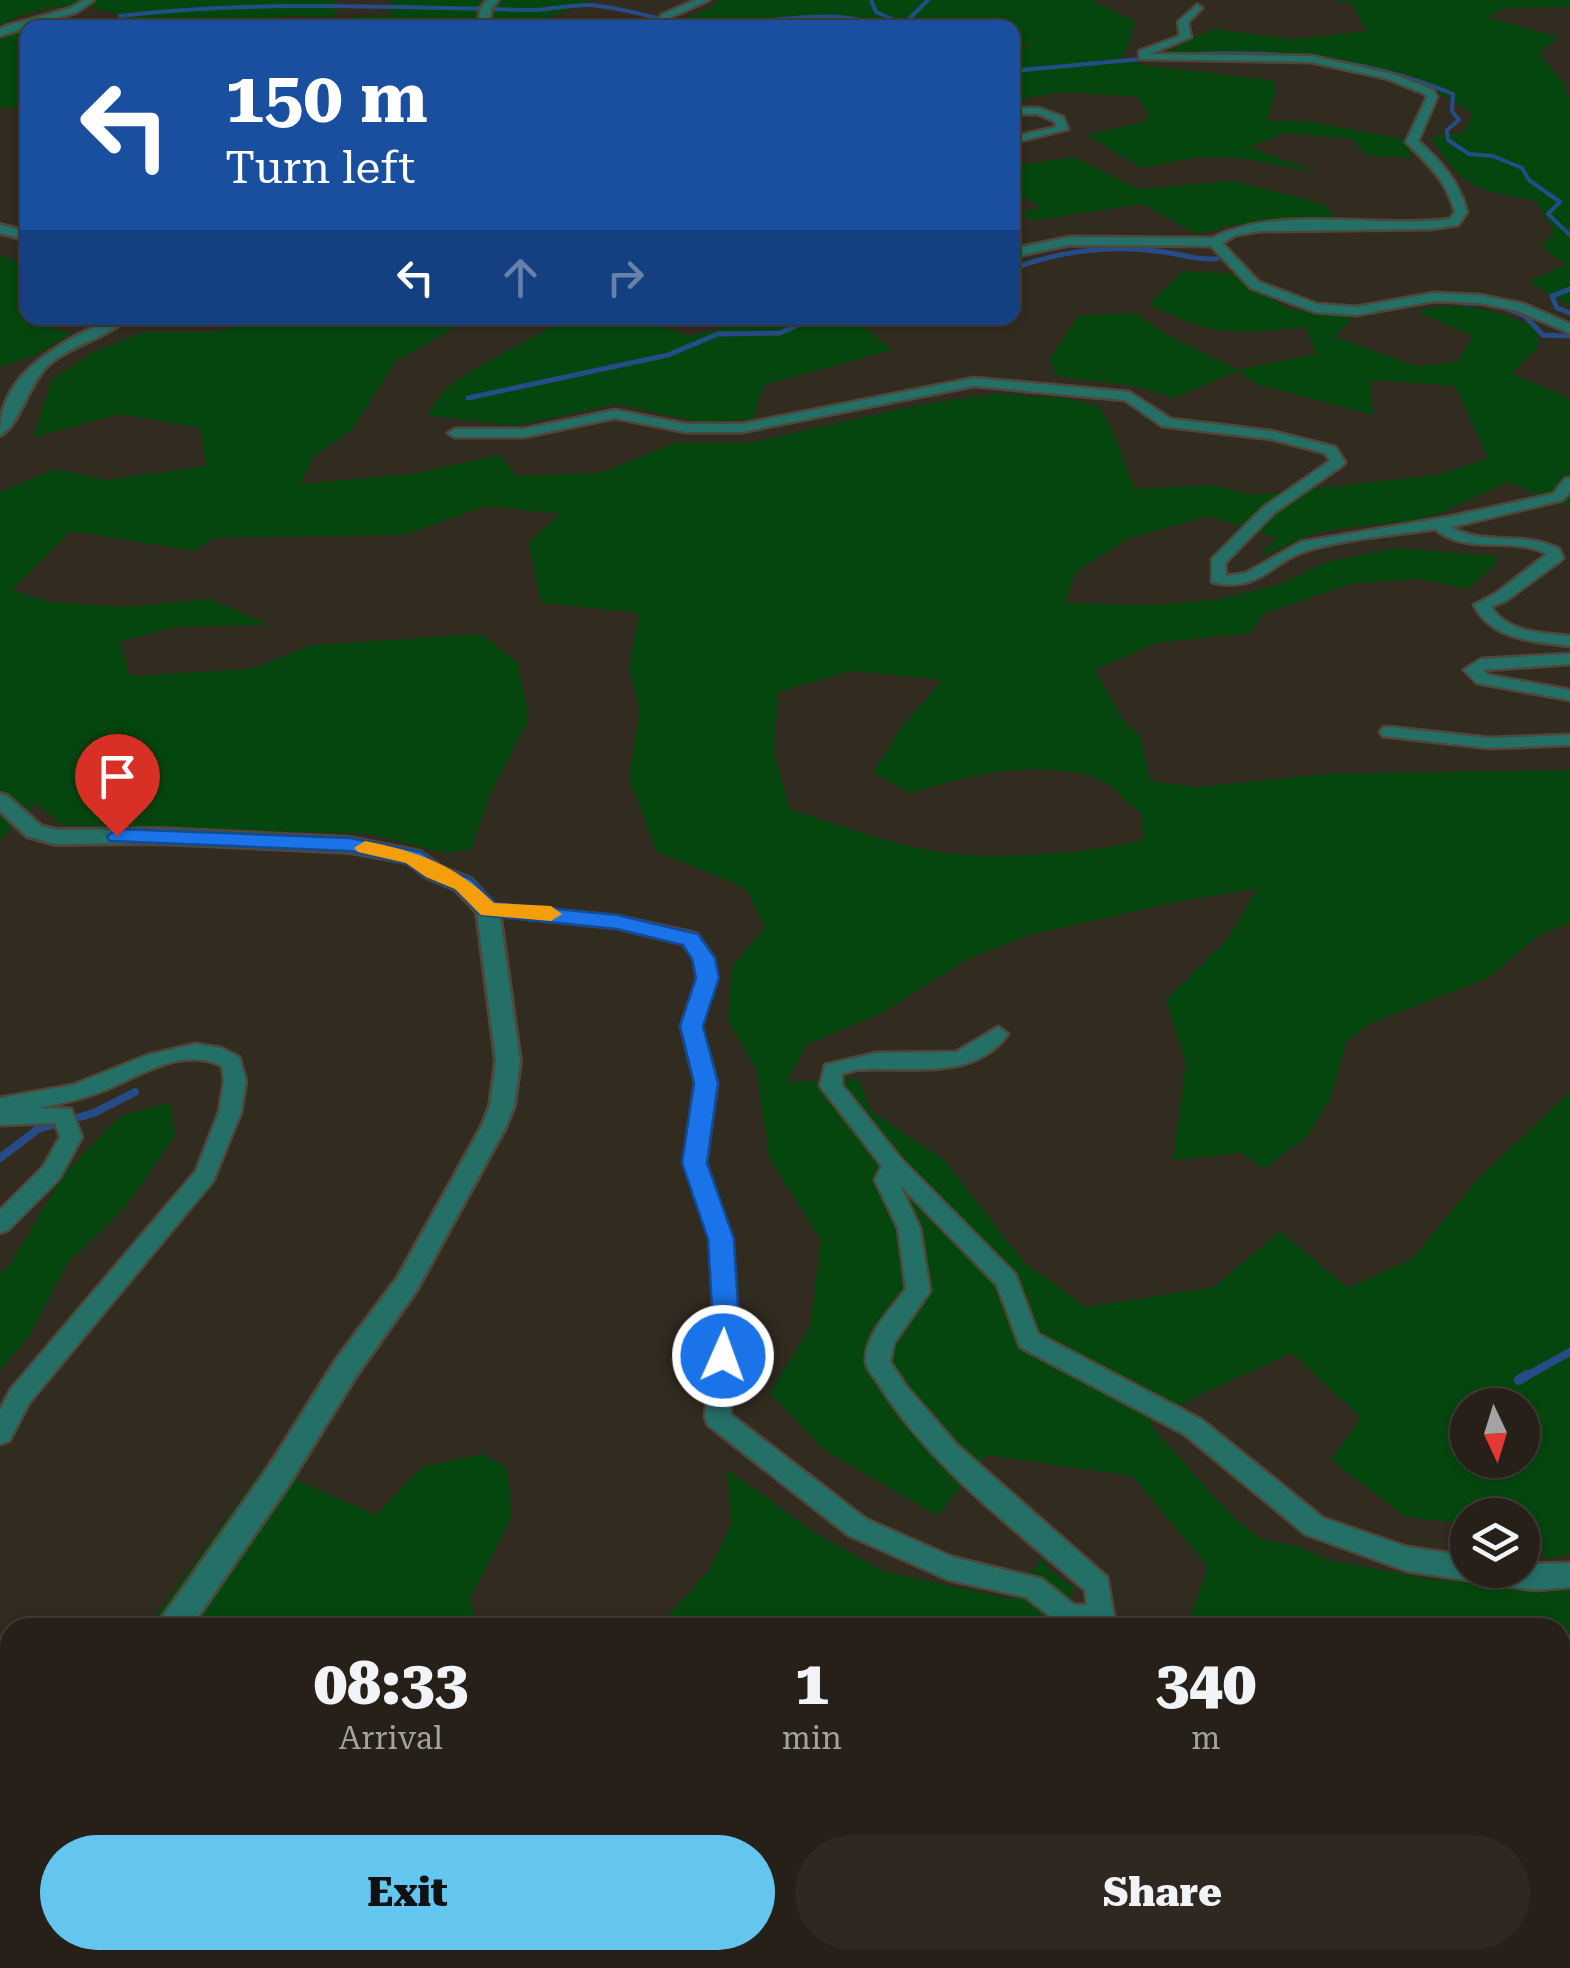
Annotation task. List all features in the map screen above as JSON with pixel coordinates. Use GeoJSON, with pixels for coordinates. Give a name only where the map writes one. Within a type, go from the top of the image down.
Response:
{"type":"FeatureCollection","features":[{"type":"Feature","properties":{"kind":"street"},"geometry":{"type":"LineString","coordinates":[[29,20],[81,9],[89,0]]}},
{"type":"Feature","properties":{"kind":"street"},"geometry":{"type":"LineString","coordinates":[[664,20],[704,0]]}},
{"type":"Feature","properties":{"kind":"street"},"geometry":{"type":"LineString","coordinates":[[1020,251],[1070,241],[1214,242],[1222,235],[1250,229],[1386,224],[1434,228],[1454,222],[1460,212],[1457,198],[1437,164],[1412,142],[1432,97],[1429,92],[1388,76],[1311,59],[1144,56],[1143,53],[1188,35],[1182,22],[1196,8]]}},
{"type":"Feature","properties":{"kind":"street"},"geometry":{"type":"LineString","coordinates":[[1020,112],[1039,111],[1059,119],[1063,129],[1020,138]]}},
{"type":"Feature","properties":{"kind":"street"},"geometry":{"type":"LineString","coordinates":[[1214,242],[1255,285],[1315,308],[1356,311],[1434,296],[1479,299],[1518,307],[1570,329]]}},
{"type":"Feature","properties":{"kind":"street"},"geometry":{"type":"LineString","coordinates":[[0,430],[25,383],[43,360],[108,325]]}},
{"type":"Feature","properties":{"kind":"street"},"geometry":{"type":"LineString","coordinates":[[455,434],[524,433],[615,414],[686,428],[742,428],[974,382],[1129,396],[1168,424],[1271,435],[1330,450],[1338,462],[1269,510],[1217,562],[1218,579],[1243,583],[1285,552],[1306,545],[1448,522],[1558,498],[1570,482]]}},
{"type":"Feature","properties":{"kind":"street"},"geometry":{"type":"LineString","coordinates":[[1448,522],[1442,528],[1454,538],[1524,542],[1554,552],[1555,558],[1501,597],[1482,605],[1486,616],[1506,628],[1570,641]]}},
{"type":"Feature","properties":{"kind":"street"},"geometry":{"type":"LineString","coordinates":[[1570,659],[1481,664],[1472,670],[1483,679],[1570,696]]}},
{"type":"Feature","properties":{"kind":"street"},"geometry":{"type":"LineString","coordinates":[[1389,732],[1489,743],[1570,740]]}},
{"type":"Feature","properties":{"kind":"street"},"geometry":{"type":"LineString","coordinates":[[0,800],[34,831],[55,837],[160,836],[350,845],[413,857],[434,872],[463,884],[488,910],[508,1062],[502,1106],[493,1128],[407,1284],[177,1618]]}},
{"type":"Feature","properties":{"kind":"street"},"geometry":{"type":"LineString","coordinates":[[488,910],[617,922],[690,939],[704,958],[708,978],[692,1026],[706,1083],[695,1163],[721,1239],[726,1324],[717,1418],[857,1527],[949,1568],[1033,1587],[1070,1617],[1101,1617],[1098,1585],[970,1470],[895,1394],[878,1362],[883,1340],[918,1291],[909,1228],[886,1180],[893,1165]]}},
{"type":"Feature","properties":{"kind":"street"},"geometry":{"type":"LineString","coordinates":[[998,1034],[962,1061],[854,1060],[832,1070],[831,1086],[893,1165],[1007,1280],[1028,1340],[1193,1427],[1314,1526],[1408,1559],[1450,1565]]}},
{"type":"Feature","properties":{"kind":"street"},"geometry":{"type":"LineString","coordinates":[[0,1106],[80,1092],[190,1050],[225,1057],[232,1062],[235,1082],[230,1112],[206,1176],[162,1222],[59,1354],[20,1396],[0,1434]]}},
{"type":"Feature","properties":{"kind":"street"},"geometry":{"type":"LineString","coordinates":[[0,1118],[63,1115],[71,1137],[51,1172],[0,1224]]}},
{"type":"Feature","properties":{"kind":"street"},"geometry":{"type":"LineString","coordinates":[[1540,1578],[1570,1575]]}},
{"type":"Feature","properties":{"kind":"green space"},"geometry":{"type":"Polygon","coordinates":[[[0,0],[334,0],[337,13],[335,17],[288,16],[271,20],[132,20],[95,8],[73,6],[33,12],[0,26],[0,0]]]}},
{"type":"Feature","properties":{"kind":"green space"},"geometry":{"type":"Polygon","coordinates":[[[390,0],[591,0],[545,20],[353,20],[353,16],[392,15],[390,0]]]}},
{"type":"Feature","properties":{"kind":"green space"},"geometry":{"type":"Polygon","coordinates":[[[718,0],[1091,0],[1135,21],[1122,56],[1142,65],[1273,80],[1276,91],[1267,120],[1309,122],[1404,139],[1412,158],[1366,155],[1352,139],[1287,133],[1249,147],[1320,173],[1238,158],[1199,157],[1141,168],[1087,135],[1143,122],[1149,116],[1137,97],[1063,92],[1020,99],[1020,48],[1030,47],[1020,42],[1020,20],[682,20],[712,7],[718,0]]]}},
{"type":"Feature","properties":{"kind":"green space"},"geometry":{"type":"Polygon","coordinates":[[[1331,0],[1570,0],[1570,7],[1507,8],[1486,17],[1558,37],[1539,54],[1564,83],[1570,102],[1570,306],[1529,282],[1566,264],[1542,247],[1554,231],[1536,201],[1474,185],[1453,168],[1431,137],[1465,132],[1472,113],[1438,93],[1368,67],[1296,57],[1182,57],[1164,53],[1212,29],[1294,39],[1367,31],[1351,3],[1331,0]]]}},
{"type":"Feature","properties":{"kind":"green space"},"geometry":{"type":"Polygon","coordinates":[[[20,30],[20,108],[0,107],[0,38],[20,30]]]}},
{"type":"Feature","properties":{"kind":"green space"},"geometry":{"type":"Polygon","coordinates":[[[1075,157],[1139,189],[1234,181],[1324,204],[1336,221],[1232,225],[1196,234],[1143,204],[1032,221],[1020,212],[1041,208],[1020,195],[1020,165],[1075,157]]]}},
{"type":"Feature","properties":{"kind":"green space"},"geometry":{"type":"Polygon","coordinates":[[[0,254],[20,263],[20,325],[43,325],[71,334],[36,355],[0,367],[0,254]]]}},
{"type":"Feature","properties":{"kind":"green space"},"geometry":{"type":"Polygon","coordinates":[[[1183,271],[1234,274],[1288,309],[1352,318],[1335,337],[1416,366],[1457,362],[1473,336],[1417,311],[1450,306],[1479,308],[1537,327],[1538,346],[1512,374],[1570,398],[1570,507],[1507,482],[1446,511],[1415,520],[1322,531],[1258,557],[1277,538],[1209,516],[1129,538],[1075,573],[1066,603],[1152,605],[1215,600],[1281,584],[1323,563],[1396,548],[1495,556],[1497,564],[1468,589],[1419,579],[1351,584],[1265,613],[1250,633],[1156,643],[1095,670],[1123,720],[1141,737],[1150,781],[1197,787],[1326,774],[1570,770],[1570,923],[1538,936],[1490,977],[1370,1024],[1346,1042],[1331,1097],[1307,1137],[1264,1169],[1241,1153],[1173,1160],[1186,1064],[1166,1000],[1228,938],[1257,889],[1182,901],[1030,935],[968,959],[879,1015],[807,1044],[787,1082],[859,1079],[872,1112],[942,1158],[1026,1264],[1086,1307],[1214,1287],[1280,1231],[1348,1288],[1412,1259],[1478,1179],[1570,1092],[1570,1554],[1545,1559],[1540,1498],[1450,1498],[1450,1522],[1406,1517],[1331,1460],[1361,1418],[1292,1353],[1195,1397],[1150,1425],[1231,1515],[1261,1539],[1300,1547],[1327,1560],[1450,1581],[1450,1588],[1540,1588],[1540,1579],[1570,1577],[1570,1618],[1190,1618],[1208,1566],[1132,1476],[986,1455],[938,1516],[824,1450],[770,1393],[810,1327],[821,1241],[770,1159],[756,1069],[728,1020],[732,967],[765,927],[745,888],[656,851],[629,777],[640,711],[629,668],[639,613],[541,603],[528,543],[560,514],[486,506],[405,535],[214,538],[195,551],[71,531],[12,590],[51,602],[126,607],[209,599],[270,625],[174,627],[120,642],[130,676],[251,669],[312,645],[481,634],[518,663],[529,719],[490,795],[471,850],[445,853],[370,834],[62,825],[36,803],[0,840],[0,492],[55,469],[107,480],[206,466],[200,428],[119,414],[33,438],[51,381],[92,353],[143,332],[216,332],[240,325],[460,325],[396,361],[353,429],[312,458],[301,484],[411,474],[500,455],[516,476],[601,473],[674,443],[749,443],[919,405],[996,394],[1066,398],[1099,406],[1135,489],[1213,485],[1253,495],[1438,475],[1488,458],[1455,386],[1370,380],[1373,415],[1256,384],[1238,371],[1174,398],[1139,387],[1057,376],[1049,360],[1078,316],[1136,313],[1165,334],[1238,370],[1317,354],[1305,327],[1241,332],[1191,323],[1149,304],[1183,271]],[[851,671],[778,692],[774,752],[790,809],[900,844],[945,853],[1056,853],[1143,840],[1141,814],[1104,782],[1075,773],[1004,771],[911,793],[873,773],[900,729],[942,680],[851,671]]]}},
{"type":"Feature","properties":{"kind":"green space"},"geometry":{"type":"Polygon","coordinates":[[[556,325],[659,325],[687,336],[738,325],[861,325],[892,350],[764,385],[753,419],[703,423],[617,404],[513,426],[427,415],[445,389],[556,325]]]}},
{"type":"Feature","properties":{"kind":"green space"},"geometry":{"type":"Polygon","coordinates":[[[170,1102],[175,1136],[126,1206],[67,1264],[30,1335],[0,1370],[0,1273],[11,1263],[63,1175],[119,1117],[170,1102]]]}},
{"type":"Feature","properties":{"kind":"green space"},"geometry":{"type":"Polygon","coordinates":[[[482,1454],[507,1467],[512,1516],[470,1599],[475,1618],[154,1618],[264,1466],[376,1515],[422,1467],[482,1454]]]}},
{"type":"Feature","properties":{"kind":"green space"},"geometry":{"type":"Polygon","coordinates":[[[727,1469],[817,1534],[885,1572],[1012,1599],[1043,1557],[1050,1571],[1075,1588],[1061,1618],[666,1618],[710,1569],[731,1524],[727,1469]]]}},
{"type":"Feature","properties":{"kind":"waterway"},"geometry":{"type":"LineString","coordinates":[[871,0],[876,12],[894,20]]}},
{"type":"Feature","properties":{"kind":"waterway"},"geometry":{"type":"LineString","coordinates":[[907,20],[928,0]]}},
{"type":"Feature","properties":{"kind":"waterway"},"geometry":{"type":"LineString","coordinates":[[120,16],[273,6],[530,10],[591,5],[669,20]]}},
{"type":"Feature","properties":{"kind":"waterway"},"geometry":{"type":"LineString","coordinates":[[779,20],[858,20]]}},
{"type":"Feature","properties":{"kind":"waterway"},"geometry":{"type":"LineString","coordinates":[[1171,55],[1243,53],[1314,58],[1384,71],[1453,94],[1452,111],[1459,120],[1447,130],[1448,140],[1469,154],[1493,156],[1522,168],[1529,180],[1560,202],[1548,214],[1570,235]]}},
{"type":"Feature","properties":{"kind":"waterway"},"geometry":{"type":"LineString","coordinates":[[1020,70],[1152,58]]}},
{"type":"Feature","properties":{"kind":"waterway"},"geometry":{"type":"LineString","coordinates":[[1020,266],[1070,253],[1110,249],[1217,259]]}},
{"type":"Feature","properties":{"kind":"waterway"},"geometry":{"type":"LineString","coordinates":[[1570,289],[1552,296],[1557,308],[1570,313]]}},
{"type":"Feature","properties":{"kind":"waterway"},"geometry":{"type":"LineString","coordinates":[[1464,303],[1484,303]]}},
{"type":"Feature","properties":{"kind":"waterway"},"geometry":{"type":"LineString","coordinates":[[1503,307],[1525,316],[1543,335],[1570,336]]}},
{"type":"Feature","properties":{"kind":"waterway"},"geometry":{"type":"LineString","coordinates":[[468,398],[668,355],[718,334],[780,333],[798,325]]}},
{"type":"Feature","properties":{"kind":"waterway"},"geometry":{"type":"LineString","coordinates":[[0,1158],[38,1129],[94,1113],[135,1092]]}},
{"type":"Feature","properties":{"kind":"waterway"},"geometry":{"type":"LineString","coordinates":[[1523,1378],[1570,1352]]}},
{"type":"Feature","properties":{"kind":"waterway"},"geometry":{"type":"LineString","coordinates":[[1519,1380],[1527,1375]]}},
{"type":"Feature","properties":{"kind":"slow traffic"},"geometry":{"type":"LineString","coordinates":[[365,848],[413,857],[434,872],[463,884],[488,910],[551,914]]}},
{"type":"Feature","properties":{"kind":"route"},"geometry":{"type":"LineString","coordinates":[[117,836],[350,845],[413,857],[434,872],[463,884],[488,910],[617,922],[690,939],[704,958],[708,978],[692,1026],[706,1083],[695,1163],[721,1239],[726,1324],[723,1356]]}}]}
